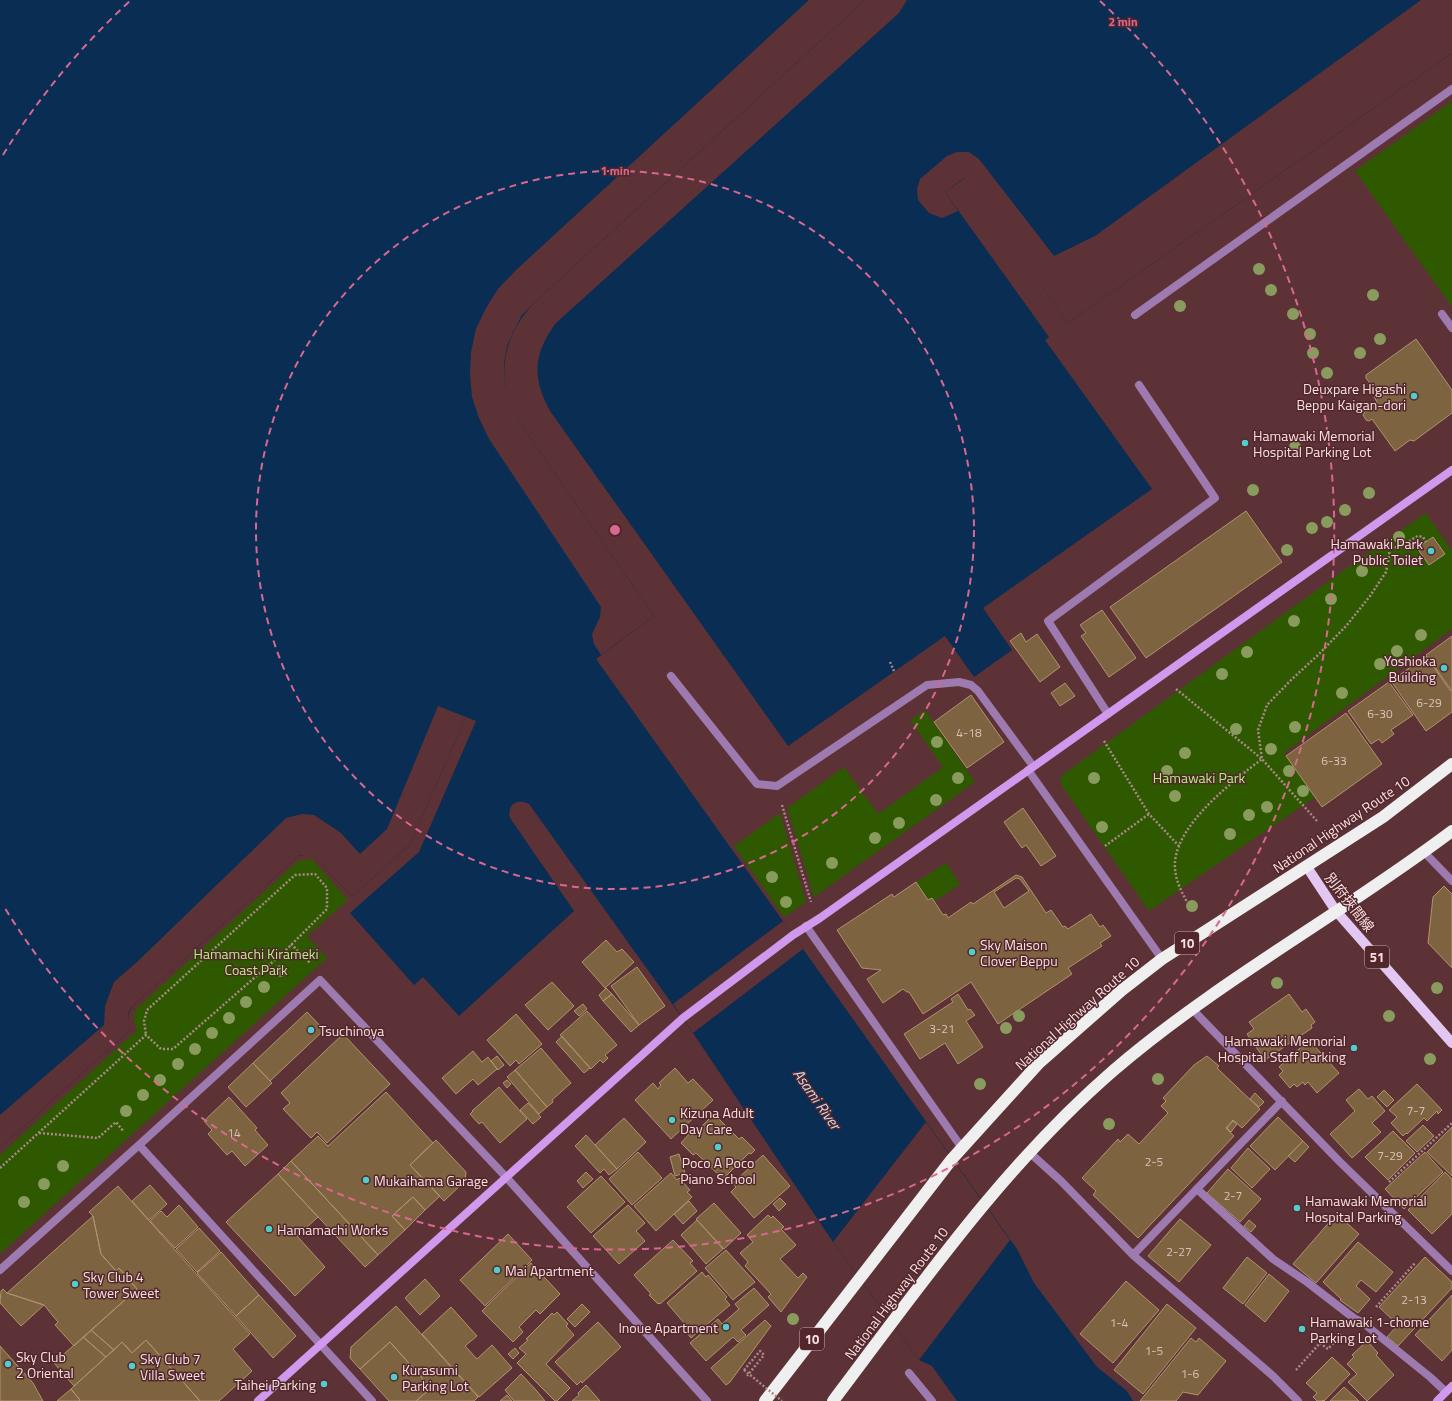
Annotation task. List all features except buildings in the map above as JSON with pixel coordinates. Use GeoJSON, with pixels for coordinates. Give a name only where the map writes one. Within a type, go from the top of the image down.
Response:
{"type":"FeatureCollection","features":[{"type":"Feature","properties":{"kind":"highway","name":"National Highway Route 10"},"geometry":{"type":"LineString","coordinates":[[765,1401],[952,1159],[1039,1063],[1122,990],[1162,959],[1383,817],[1452,764]]}},
{"type":"Feature","properties":{"kind":"highway","name":"National Highway Route 10"},"geometry":{"type":"LineString","coordinates":[[833,1401],[984,1204],[1075,1105],[1113,1071],[1192,1009],[1424,852],[1452,831]]}},
{"type":"Feature","properties":{"kind":"main road","name":"別府挾間線"},"geometry":{"type":"LineString","coordinates":[[1307,867],[1336,911],[1452,1043]]}},
{"type":"Feature","properties":{"kind":"street"},"geometry":{"type":"LineString","coordinates":[[1135,315],[1452,89]]}},
{"type":"Feature","properties":{"kind":"street"},"geometry":{"type":"LineString","coordinates":[[1442,314],[1452,328]]}},
{"type":"Feature","properties":{"kind":"street"},"geometry":{"type":"LineString","coordinates":[[1108,714],[1048,621],[1215,498],[1139,385]]}},
{"type":"Feature","properties":{"kind":"street"},"geometry":{"type":"LineString","coordinates":[[258,1401],[683,1018],[793,935],[820,918],[1452,470]]}},
{"type":"Feature","properties":{"kind":"street"},"geometry":{"type":"LineString","coordinates":[[671,676],[757,784],[777,786],[927,685],[959,682],[971,685],[978,691],[1090,857],[1162,959]]}},
{"type":"Feature","properties":{"kind":"street"},"geometry":{"type":"LineString","coordinates":[[1424,852],[1452,881]]}},
{"type":"Feature","properties":{"kind":"street"},"geometry":{"type":"LineString","coordinates":[[806,926],[962,1148]]}},
{"type":"Feature","properties":{"kind":"street"},"geometry":{"type":"LineString","coordinates":[[0,1270],[320,980],[506,1177],[707,1401]]}},
{"type":"Feature","properties":{"kind":"street"},"geometry":{"type":"LineString","coordinates":[[1192,1009],[1339,1161],[1452,1271]]}},
{"type":"Feature","properties":{"kind":"street"},"geometry":{"type":"LineString","coordinates":[[1133,1255],[1282,1101]]}},
{"type":"Feature","properties":{"kind":"street"},"geometry":{"type":"LineString","coordinates":[[139,1145],[372,1401]]}},
{"type":"Feature","properties":{"kind":"street"},"geometry":{"type":"LineString","coordinates":[[1030,1153],[1061,1181],[1133,1255],[1273,1376],[1298,1401]]}},
{"type":"Feature","properties":{"kind":"street"},"geometry":{"type":"LineString","coordinates":[[1197,1189],[1273,1259],[1307,1282],[1358,1321],[1430,1377],[1446,1392]]}},
{"type":"Feature","properties":{"kind":"street"},"geometry":{"type":"LineString","coordinates":[[909,1373],[932,1401]]}},
{"type":"Feature","properties":{"kind":"street"},"geometry":{"type":"LineString","coordinates":[[1437,1401],[1452,1386]]}},
{"type":"Feature","properties":{"kind":"path"},"geometry":{"type":"LineString","coordinates":[[1262,759],[1258,730],[1266,705],[1347,625],[1370,596],[1386,572],[1390,545],[1377,524]]}},
{"type":"Feature","properties":{"kind":"path"},"geometry":{"type":"LineString","coordinates":[[1390,545],[1400,547],[1412,538],[1418,536],[1423,537],[1426,542]]}},
{"type":"Feature","properties":{"kind":"path"},"geometry":{"type":"LineString","coordinates":[[890,662],[894,671]]}},
{"type":"Feature","properties":{"kind":"path"},"geometry":{"type":"LineString","coordinates":[[1164,674],[1177,691],[1262,759],[1317,821]]}},
{"type":"Feature","properties":{"kind":"path"},"geometry":{"type":"LineString","coordinates":[[1093,724],[1150,814],[1178,846]]}},
{"type":"Feature","properties":{"kind":"path"},"geometry":{"type":"LineString","coordinates":[[1187,902],[1176,879],[1175,862],[1178,846],[1195,819],[1218,794],[1262,759]]}},
{"type":"Feature","properties":{"kind":"path"},"geometry":{"type":"LineString","coordinates":[[777,786],[810,899],[820,918]]}},
{"type":"Feature","properties":{"kind":"path"},"geometry":{"type":"LineString","coordinates":[[1090,857],[1150,814]]}},
{"type":"Feature","properties":{"kind":"path"},"geometry":{"type":"LineString","coordinates":[[315,874],[327,888],[327,909],[291,944],[173,1049],[161,1049],[146,1035],[144,1021],[147,1010],[296,875],[315,874]]}},
{"type":"Feature","properties":{"kind":"path"},"geometry":{"type":"LineString","coordinates":[[291,944],[311,964]]}},
{"type":"Feature","properties":{"kind":"path"},"geometry":{"type":"LineString","coordinates":[[0,1168],[146,1035]]}},
{"type":"Feature","properties":{"kind":"path"},"geometry":{"type":"LineString","coordinates":[[38,1133],[98,1138],[116,1122],[125,1132]]}},
{"type":"Feature","properties":{"kind":"path"},"geometry":{"type":"LineString","coordinates":[[1374,1196],[1452,1123]]}},
{"type":"Feature","properties":{"kind":"path"},"geometry":{"type":"LineString","coordinates":[[1283,1386],[1320,1343],[1328,1349],[1358,1321],[1428,1248]]}},
{"type":"Feature","properties":{"kind":"path"},"geometry":{"type":"LineString","coordinates":[[747,1376],[751,1371],[756,1365],[764,1355],[760,1351],[744,1370],[750,1375],[761,1384],[782,1401]]}},
{"type":"Feature","properties":{"kind":"green space"},"geometry":{"type":"Polygon","coordinates":[[[1452,101],[1452,307],[1355,171],[1452,101]]]}},
{"type":"Feature","properties":{"kind":"green space","name":"Hamawaki Park"},"geometry":{"type":"Polygon","coordinates":[[[1426,513],[1452,551],[1452,629],[1284,753],[1315,797],[1149,911],[1062,786],[1060,779],[1061,776],[1362,557],[1426,513]]]}},
{"type":"Feature","properties":{"kind":"green space"},"geometry":{"type":"Polygon","coordinates":[[[925,710],[975,782],[814,897],[787,808],[844,767],[878,814],[943,767],[910,720],[925,710]]]}},
{"type":"Feature","properties":{"kind":"green space"},"geometry":{"type":"Polygon","coordinates":[[[780,813],[806,902],[784,917],[734,846],[780,813]]]}},
{"type":"Feature","properties":{"kind":"green space","name":"Hamamachi Kirameki Coast Park"},"geometry":{"type":"Polygon","coordinates":[[[308,859],[313,860],[348,900],[307,936],[327,958],[0,1254],[0,1155],[137,1030],[133,1018],[136,1009],[298,861],[308,859]]]}},
{"type":"Feature","properties":{"kind":"green space"},"geometry":{"type":"Polygon","coordinates":[[[946,863],[960,884],[934,902],[932,898],[928,900],[916,882],[946,863]]]}},
{"type":"Feature","properties":{"kind":"water","name":"Asami River"},"geometry":{"type":"Polygon","coordinates":[[[0,0],[865,0],[534,303],[525,314],[511,337],[505,363],[504,376],[506,390],[510,404],[520,423],[654,616],[596,659],[1017,1249],[1034,1283],[1097,1367],[1127,1391],[1133,1401],[957,1401],[932,1366],[919,1360],[833,1242],[693,1033],[529,804],[525,802],[517,802],[514,804],[510,809],[510,818],[574,911],[459,1016],[423,977],[414,985],[350,913],[419,852],[476,721],[466,717],[410,844],[352,897],[315,857],[306,855],[296,858],[133,1006],[128,1018],[131,1029],[0,1148],[0,0]]]}},
{"type":"Feature","properties":{"kind":"water"},"geometry":{"type":"Polygon","coordinates":[[[907,0],[1452,0],[1452,53],[1068,323],[965,178],[945,192],[1049,337],[1045,340],[1152,489],[983,608],[1012,650],[974,677],[945,636],[788,746],[550,411],[540,388],[538,377],[539,356],[548,334],[556,323],[899,13],[907,0]]]}},
{"type":"Feature","properties":{"kind":"pier"},"geometry":{"type":"Polygon","coordinates":[[[809,0],[865,0],[534,303],[522,315],[507,346],[504,363],[505,384],[511,404],[520,423],[654,616],[601,655],[594,644],[592,634],[600,617],[601,607],[489,439],[479,418],[472,397],[470,374],[471,352],[476,329],[486,308],[498,289],[514,272],[809,0]]]}},
{"type":"Feature","properties":{"kind":"pier"},"geometry":{"type":"Polygon","coordinates":[[[1421,0],[1452,0],[1452,53],[1068,323],[964,178],[945,192],[958,211],[942,218],[929,213],[918,200],[917,189],[920,179],[947,156],[957,152],[969,152],[979,159],[1054,256],[1095,236],[1421,0]]]}},
{"type":"Feature","properties":{"kind":"pier"},"geometry":{"type":"Polygon","coordinates":[[[438,706],[466,717],[410,844],[352,897],[315,857],[301,855],[296,858],[133,1006],[129,1011],[128,1017],[131,1029],[0,1148],[0,1115],[104,1025],[105,1006],[114,982],[137,962],[286,818],[302,814],[314,815],[341,833],[360,854],[387,829],[438,706]]]}},
{"type":"Feature","properties":{"kind":"pier"},"geometry":{"type":"Polygon","coordinates":[[[783,921],[803,949],[693,1033],[673,1004],[783,921]]]}},
{"type":"Feature","properties":{"kind":"pier"},"geometry":{"type":"Polygon","coordinates":[[[926,1122],[1010,1240],[919,1360],[833,1242],[926,1122]]]}},
{"type":"Feature","properties":{"kind":"place","name":"Deuxpare Higashi Beppu Kaigan-dori"},"geometry":{"type":"Point","coordinates":[1414,396]}},
{"type":"Feature","properties":{"kind":"place","name":"Hamawaki Memorial Hospital Parking Lot"},"geometry":{"type":"Point","coordinates":[1245,443]}},
{"type":"Feature","properties":{"kind":"place","name":"Hamawaki Park Public Toilet"},"geometry":{"type":"Point","coordinates":[1431,551]}},
{"type":"Feature","properties":{"kind":"place","name":"Yoshioka Building"},"geometry":{"type":"Point","coordinates":[1444,668]}},
{"type":"Feature","properties":{"kind":"place","name":"Sky Maison Clover Beppu"},"geometry":{"type":"Point","coordinates":[972,952]}},
{"type":"Feature","properties":{"kind":"place","name":"Tsuchinoya"},"geometry":{"type":"Point","coordinates":[311,1030]}},
{"type":"Feature","properties":{"kind":"place","name":"Hamawaki Memorial Hospital Staff Parking"},"geometry":{"type":"Point","coordinates":[1354,1048]}},
{"type":"Feature","properties":{"kind":"place","name":"Kizuna Adult Day Care"},"geometry":{"type":"Point","coordinates":[672,1120]}},
{"type":"Feature","properties":{"kind":"place","name":"Poco A Poco Piano School"},"geometry":{"type":"Point","coordinates":[718,1147]}},
{"type":"Feature","properties":{"kind":"place","name":"Mukaihama Garage"},"geometry":{"type":"Point","coordinates":[366,1180]}},
{"type":"Feature","properties":{"kind":"place","name":"Hamawaki Memorial Hospital Parking"},"geometry":{"type":"Point","coordinates":[1297,1208]}},
{"type":"Feature","properties":{"kind":"place","name":"Hamamachi Works"},"geometry":{"type":"Point","coordinates":[269,1229]}},
{"type":"Feature","properties":{"kind":"place","name":"Mai Apartment"},"geometry":{"type":"Point","coordinates":[497,1270]}},
{"type":"Feature","properties":{"kind":"place","name":"Sky Club 4 Tower Sweet"},"geometry":{"type":"Point","coordinates":[75,1284]}},
{"type":"Feature","properties":{"kind":"place","name":"Inoue Apartment"},"geometry":{"type":"Point","coordinates":[726,1327]}},
{"type":"Feature","properties":{"kind":"place","name":"Hamawaki 1-chome Parking Lot"},"geometry":{"type":"Point","coordinates":[1302,1329]}},
{"type":"Feature","properties":{"kind":"place","name":"Sky Club 2 Oriental"},"geometry":{"type":"Point","coordinates":[8,1364]}},
{"type":"Feature","properties":{"kind":"place","name":"Sky Club 7 Villa Sweet"},"geometry":{"type":"Point","coordinates":[132,1366]}},
{"type":"Feature","properties":{"kind":"place","name":"Kurasumi Parking Lot"},"geometry":{"type":"Point","coordinates":[394,1377]}},
{"type":"Feature","properties":{"kind":"place","name":"Taihei Parking"},"geometry":{"type":"Point","coordinates":[324,1384]}}]}
